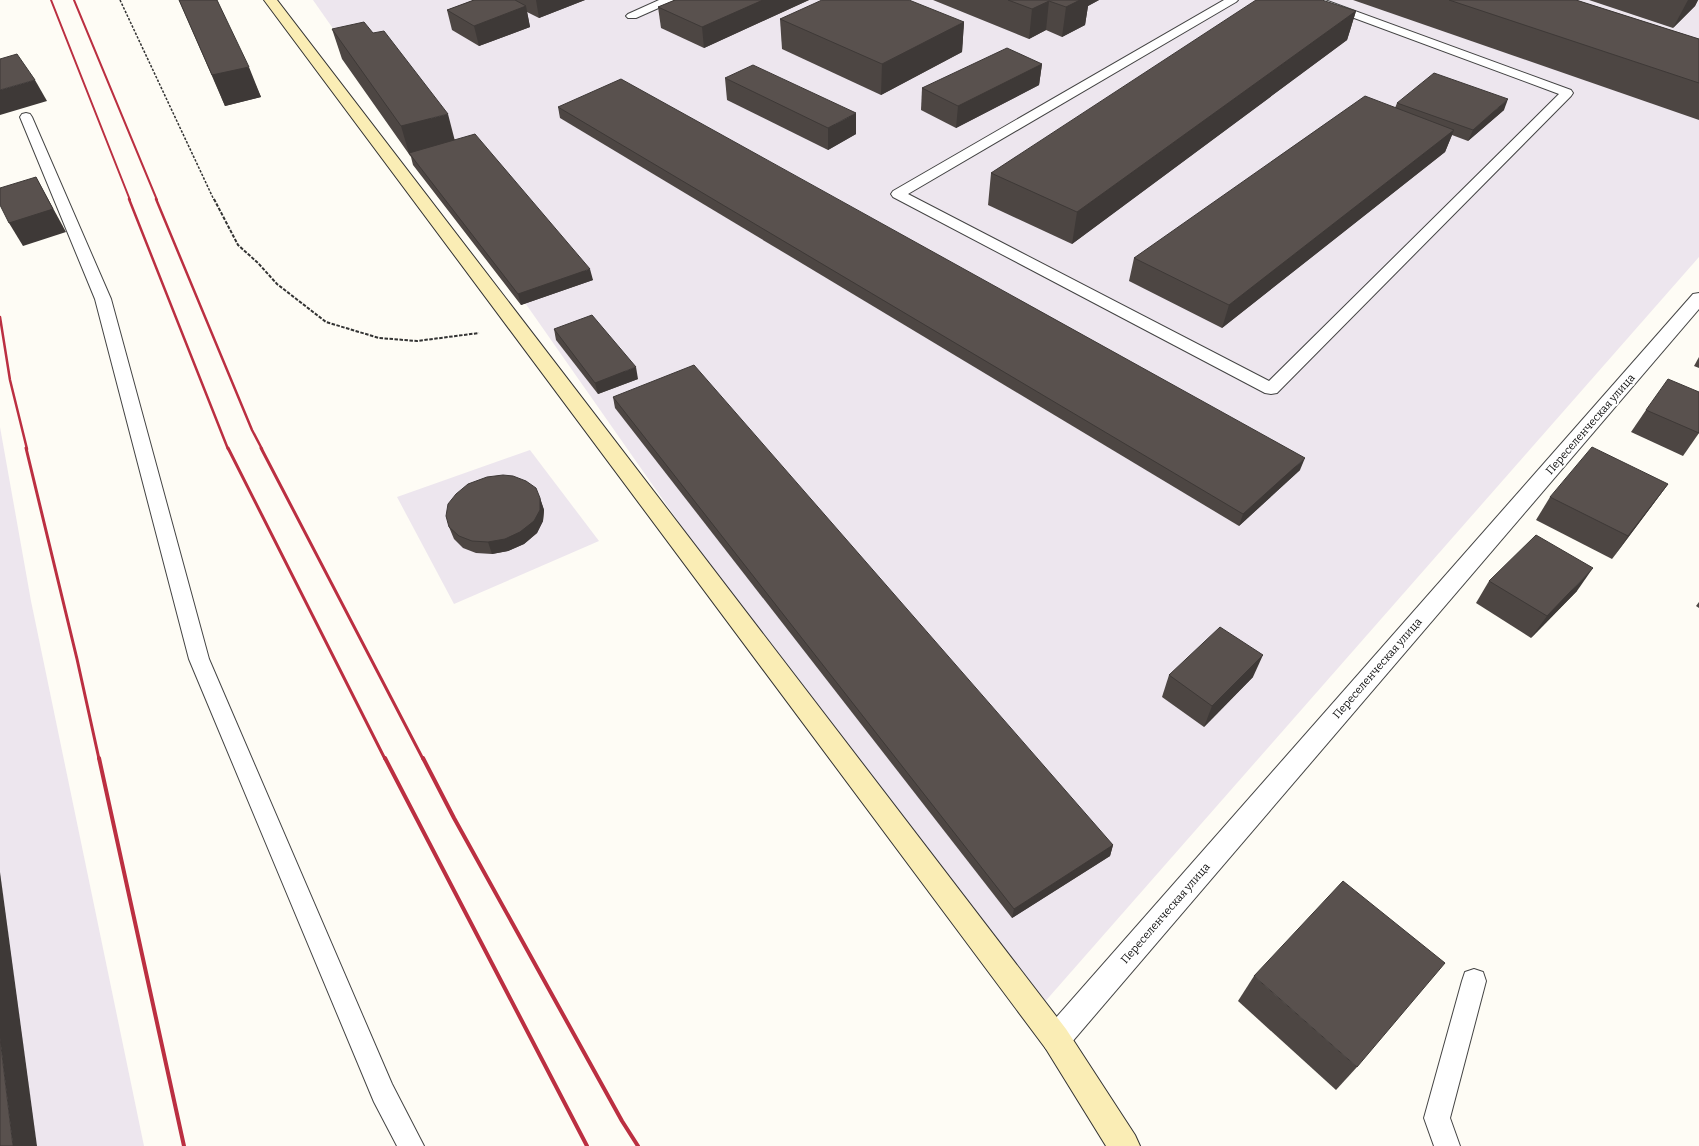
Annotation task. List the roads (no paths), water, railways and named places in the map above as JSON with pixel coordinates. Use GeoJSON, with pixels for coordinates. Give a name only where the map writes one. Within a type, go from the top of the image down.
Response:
{"type":"FeatureCollection","features":[{"type":"Feature","properties":{"kind":"street"},"geometry":{"type":"LineString","coordinates":[[270,0],[516,328],[1056,1039],[1124,1146]]}},
{"type":"Feature","properties":{"kind":"street","name":"Переселенческая улица"},"geometry":{"type":"LineString","coordinates":[[1056,1039],[1699,298]]}},
{"type":"Feature","properties":{"kind":"lane"},"geometry":{"type":"LineString","coordinates":[[632,16],[668,0]]}},
{"type":"Feature","properties":{"kind":"lane"},"geometry":{"type":"LineString","coordinates":[[1232,0],[898,194],[1271,390],[1567,92],[1315,0]]}},
{"type":"Feature","properties":{"kind":"lane"},"geometry":{"type":"LineString","coordinates":[[26,117],[103,299],[198,659],[383,1092],[411,1146]]}},
{"type":"Feature","properties":{"kind":"lane"},"geometry":{"type":"LineString","coordinates":[[1447,1146],[1437,1118],[1474,981]]}},
{"type":"Feature","properties":{"kind":"railway"},"geometry":{"type":"LineString","coordinates":[[51,0],[130,200]]}},
{"type":"Feature","properties":{"kind":"railway"},"geometry":{"type":"LineString","coordinates":[[74,0],[157,200]]}},
{"type":"Feature","properties":{"kind":"railway"},"geometry":{"type":"LineString","coordinates":[[129,199],[228,449]]}},
{"type":"Feature","properties":{"kind":"railway"},"geometry":{"type":"LineString","coordinates":[[156,199],[252,430],[262,449]]}},
{"type":"Feature","properties":{"kind":"railway"},"geometry":{"type":"LineString","coordinates":[[0,317],[10,380],[27,449]]}},
{"type":"Feature","properties":{"kind":"railway"},"geometry":{"type":"LineString","coordinates":[[26,448],[77,659],[99,759]]}},
{"type":"Feature","properties":{"kind":"railway"},"geometry":{"type":"LineString","coordinates":[[228,448],[385,759]]}},
{"type":"Feature","properties":{"kind":"railway"},"geometry":{"type":"LineString","coordinates":[[261,448],[423,759]]}},
{"type":"Feature","properties":{"kind":"railway"},"geometry":{"type":"LineString","coordinates":[[99,758],[184,1146]]}},
{"type":"Feature","properties":{"kind":"railway"},"geometry":{"type":"LineString","coordinates":[[385,758],[587,1146]]}},
{"type":"Feature","properties":{"kind":"railway"},"geometry":{"type":"LineString","coordinates":[[423,758],[454,818],[622,1121],[638,1146]]}}]}
